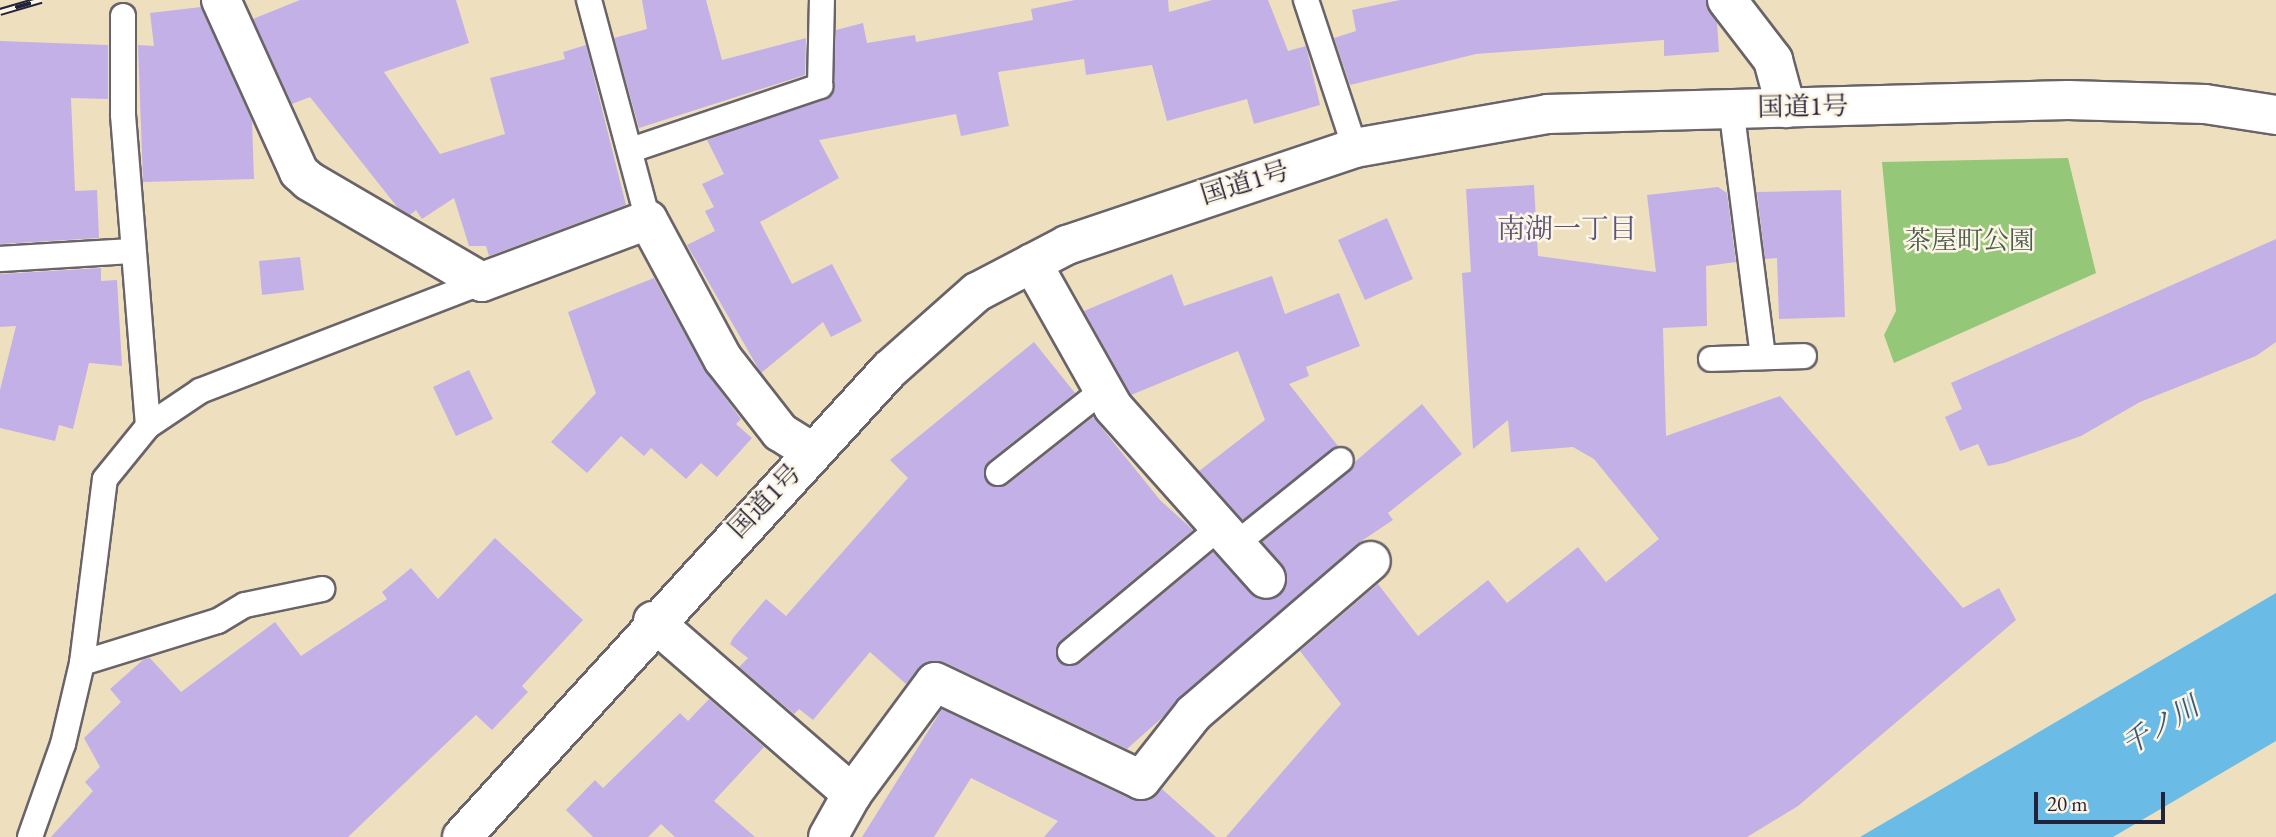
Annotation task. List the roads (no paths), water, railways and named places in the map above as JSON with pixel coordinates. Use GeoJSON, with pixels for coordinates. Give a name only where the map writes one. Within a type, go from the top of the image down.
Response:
{"type":"FeatureCollection","features":[{"type":"Feature","properties":{"kind":"main road"},"geometry":{"type":"LineString","coordinates":[[220,0],[299,172],[482,282],[648,220],[723,359],[780,432],[812,452]]}},
{"type":"Feature","properties":{"kind":"main road"},"geometry":{"type":"LineString","coordinates":[[1727,0],[1773,60],[1786,108]]}},
{"type":"Feature","properties":{"kind":"main road","name":"国道1号"},"geometry":{"type":"LineString","coordinates":[[462,837],[653,621],[889,370],[977,292],[1032,263],[1162,209],[1355,148],[1547,114],[2068,100],[2205,104],[2276,115]]}},
{"type":"Feature","properties":{"kind":"main road"},"geometry":{"type":"LineString","coordinates":[[1032,263],[1102,391],[1266,579]]}},
{"type":"Feature","properties":{"kind":"main road"},"geometry":{"type":"LineString","coordinates":[[828,837],[852,794],[936,682],[1141,780],[1194,713],[1371,561]]}},
{"type":"Feature","properties":{"kind":"main road"},"geometry":{"type":"LineString","coordinates":[[653,621],[852,794]]}},
{"type":"Feature","properties":{"kind":"lane"},"geometry":{"type":"LineString","coordinates":[[589,0],[648,220]]}},
{"type":"Feature","properties":{"kind":"lane"},"geometry":{"type":"LineString","coordinates":[[631,150],[820,86],[822,0]]}},
{"type":"Feature","properties":{"kind":"lane"},"geometry":{"type":"LineString","coordinates":[[1307,0],[1355,148]]}},
{"type":"Feature","properties":{"kind":"lane"},"geometry":{"type":"LineString","coordinates":[[124,16],[132,251],[148,426]]}},
{"type":"Feature","properties":{"kind":"lane"},"geometry":{"type":"LineString","coordinates":[[1731,107],[1763,357]]}},
{"type":"Feature","properties":{"kind":"lane"},"geometry":{"type":"LineString","coordinates":[[0,258],[132,251]]}},
{"type":"Feature","properties":{"kind":"lane"},"geometry":{"type":"LineString","coordinates":[[30,837],[63,744],[82,663],[105,479],[148,426],[200,391],[482,282]]}},
{"type":"Feature","properties":{"kind":"lane"},"geometry":{"type":"LineString","coordinates":[[1711,359],[1804,356]]}},
{"type":"Feature","properties":{"kind":"lane"},"geometry":{"type":"LineString","coordinates":[[998,473],[1102,391]]}},
{"type":"Feature","properties":{"kind":"lane"},"geometry":{"type":"LineString","coordinates":[[1070,652],[1229,535],[1341,460]]}},
{"type":"Feature","properties":{"kind":"lane"},"geometry":{"type":"LineString","coordinates":[[82,663],[218,621],[246,604],[322,589]]}},
{"type":"Feature","properties":{"kind":"water","name":"千ノ川"},"geometry":{"type":"Polygon","coordinates":[[[2276,593],[2276,741],[2113,837],[1860,837],[2276,593]]]}},
{"type":"Feature","properties":{"kind":"railway"},"geometry":{"type":"LineString","coordinates":[[0,12],[41,0]]}},
{"type":"Feature","properties":{"kind":"district","name":"南湖一丁目"},"geometry":{"type":"Point","coordinates":[1567,228]}},
{"type":"Feature","properties":{"kind":"park label","name":"茶屋町公園"},"geometry":{"type":"Point","coordinates":[1970,241]}}]}
